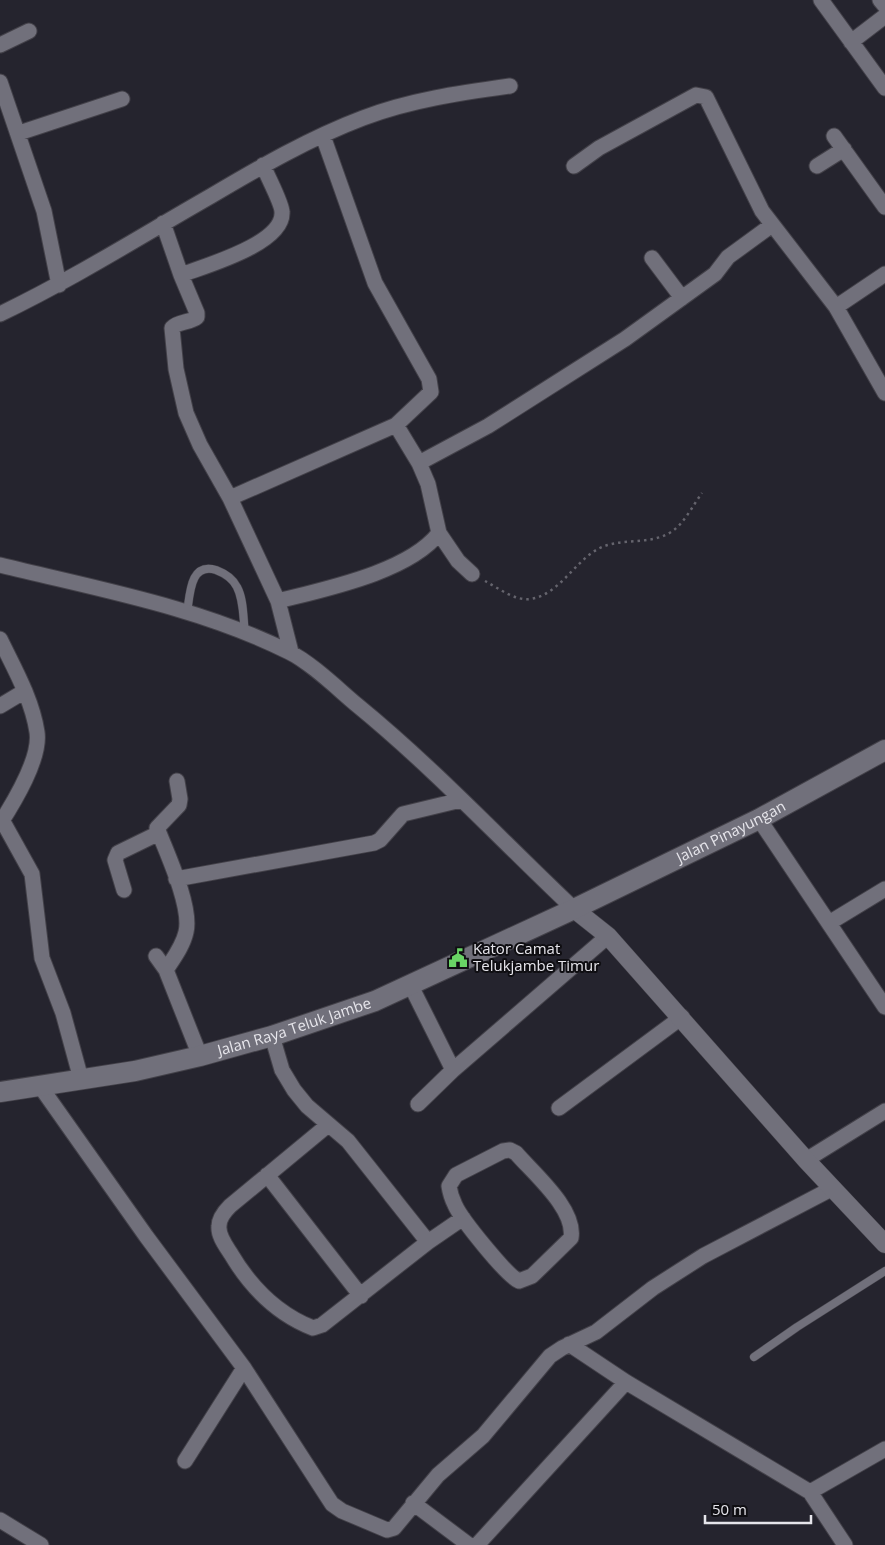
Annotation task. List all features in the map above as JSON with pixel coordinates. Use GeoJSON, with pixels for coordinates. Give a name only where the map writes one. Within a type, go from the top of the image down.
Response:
{"type":"FeatureCollection","features":[{"type":"Feature","properties":{"kind":"main road","name":"Jalan Pinayungan"},"geometry":{"type":"LineString","coordinates":[[574,909],[759,819],[885,750]]}},
{"type":"Feature","properties":{"kind":"main road","name":"Jalan Raya Teluk Jambe"},"geometry":{"type":"LineString","coordinates":[[0,1092],[81,1080],[200,1056],[272,1036],[375,1001],[411,986],[574,909]]}},
{"type":"Feature","properties":{"kind":"street"},"geometry":{"type":"LineString","coordinates":[[821,0],[885,88]]}},
{"type":"Feature","properties":{"kind":"street"},"geometry":{"type":"LineString","coordinates":[[880,0],[885,6]]}},
{"type":"Feature","properties":{"kind":"street"},"geometry":{"type":"LineString","coordinates":[[851,42],[885,16]]}},
{"type":"Feature","properties":{"kind":"street"},"geometry":{"type":"LineString","coordinates":[[0,45],[29,32]]}},
{"type":"Feature","properties":{"kind":"street"},"geometry":{"type":"LineString","coordinates":[[0,82],[44,211],[59,285]]}},
{"type":"Feature","properties":{"kind":"street"},"geometry":{"type":"LineString","coordinates":[[0,314],[59,285],[263,165],[362,118],[407,104],[510,86]]}},
{"type":"Feature","properties":{"kind":"street"},"geometry":{"type":"LineString","coordinates":[[574,166],[631,130],[696,95],[706,97],[762,212],[836,307],[885,392]]}},
{"type":"Feature","properties":{"kind":"street"},"geometry":{"type":"LineString","coordinates":[[19,134],[122,98]]}},
{"type":"Feature","properties":{"kind":"street"},"geometry":{"type":"LineString","coordinates":[[230,498],[396,426],[431,392],[432,387],[375,283],[323,136]]}},
{"type":"Feature","properties":{"kind":"street"},"geometry":{"type":"LineString","coordinates":[[834,136],[885,207]]}},
{"type":"Feature","properties":{"kind":"street"},"geometry":{"type":"LineString","coordinates":[[817,166],[844,149]]}},
{"type":"Feature","properties":{"kind":"street"},"geometry":{"type":"LineString","coordinates":[[181,275],[241,252],[263,240],[279,225],[282,212],[263,165]]}},
{"type":"Feature","properties":{"kind":"street"},"geometry":{"type":"LineString","coordinates":[[163,223],[181,275],[198,313],[197,317],[193,320],[175,324],[172,328],[176,369],[186,413],[230,498],[278,601],[291,652]]}},
{"type":"Feature","properties":{"kind":"street"},"geometry":{"type":"LineString","coordinates":[[419,463],[488,426],[538,396],[715,274],[728,257],[772,225]]}},
{"type":"Feature","properties":{"kind":"street"},"geometry":{"type":"LineString","coordinates":[[652,258],[682,298]]}},
{"type":"Feature","properties":{"kind":"street"},"geometry":{"type":"LineString","coordinates":[[836,307],[885,274]]}},
{"type":"Feature","properties":{"kind":"street"},"geometry":{"type":"LineString","coordinates":[[396,426],[419,463],[428,484],[440,534],[458,561],[472,574]]}},
{"type":"Feature","properties":{"kind":"street"},"geometry":{"type":"LineString","coordinates":[[278,601],[376,572],[421,552],[440,534]]}},
{"type":"Feature","properties":{"kind":"street"},"geometry":{"type":"LineString","coordinates":[[0,565],[186,613],[291,652],[381,725],[429,767],[460,800],[574,909],[608,936],[682,1017],[806,1160],[885,1244]]}},
{"type":"Feature","properties":{"kind":"street"},"geometry":{"type":"LineString","coordinates":[[0,638],[25,691],[37,733],[34,757],[1,822],[32,874],[42,958],[63,1013],[81,1080]]}},
{"type":"Feature","properties":{"kind":"street"},"geometry":{"type":"LineString","coordinates":[[0,706],[25,691]]}},
{"type":"Feature","properties":{"kind":"street"},"geometry":{"type":"LineString","coordinates":[[166,970],[186,932],[187,916],[159,833],[159,826],[170,817],[179,805],[177,780]]}},
{"type":"Feature","properties":{"kind":"street"},"geometry":{"type":"LineString","coordinates":[[176,879],[374,843],[380,840],[403,814],[460,800]]}},
{"type":"Feature","properties":{"kind":"street"},"geometry":{"type":"LineString","coordinates":[[759,819],[885,1007]]}},
{"type":"Feature","properties":{"kind":"street"},"geometry":{"type":"LineString","coordinates":[[124,890],[115,860],[118,853],[159,833]]}},
{"type":"Feature","properties":{"kind":"street"},"geometry":{"type":"LineString","coordinates":[[829,923],[885,888]]}},
{"type":"Feature","properties":{"kind":"street"},"geometry":{"type":"LineString","coordinates":[[418,1104],[453,1070],[608,936]]}},
{"type":"Feature","properties":{"kind":"street"},"geometry":{"type":"LineString","coordinates":[[156,956],[166,970],[200,1056]]}},
{"type":"Feature","properties":{"kind":"street"},"geometry":{"type":"LineString","coordinates":[[411,986],[453,1070]]}},
{"type":"Feature","properties":{"kind":"street"},"geometry":{"type":"LineString","coordinates":[[559,1108],[682,1017]]}},
{"type":"Feature","properties":{"kind":"street"},"geometry":{"type":"LineString","coordinates":[[272,1036],[282,1070],[294,1090],[328,1125],[348,1141],[428,1242]]}},
{"type":"Feature","properties":{"kind":"street"},"geometry":{"type":"LineString","coordinates":[[40,1086],[146,1236],[244,1368],[332,1504],[342,1511],[387,1530],[394,1528],[438,1475],[483,1436],[550,1356],[596,1332],[653,1288],[703,1256],[833,1188]]}},
{"type":"Feature","properties":{"kind":"street"},"geometry":{"type":"LineString","coordinates":[[806,1160],[885,1111]]}},
{"type":"Feature","properties":{"kind":"street"},"geometry":{"type":"LineString","coordinates":[[328,1125],[230,1206],[220,1221],[218,1227],[223,1242],[244,1276],[266,1299],[313,1328],[322,1325],[428,1242],[463,1218]]}},
{"type":"Feature","properties":{"kind":"street"},"geometry":{"type":"LineString","coordinates":[[510,1150],[516,1153],[564,1208],[570,1220],[571,1238],[532,1276],[519,1281],[507,1272],[463,1218],[450,1194],[449,1186],[452,1179],[496,1154],[510,1150]]}},
{"type":"Feature","properties":{"kind":"street"},"geometry":{"type":"LineString","coordinates":[[267,1175],[361,1296]]}},
{"type":"Feature","properties":{"kind":"street"},"geometry":{"type":"LineString","coordinates":[[570,1344],[626,1382],[810,1492],[845,1545]]}},
{"type":"Feature","properties":{"kind":"street"},"geometry":{"type":"LineString","coordinates":[[185,1461],[244,1368]]}},
{"type":"Feature","properties":{"kind":"street"},"geometry":{"type":"LineString","coordinates":[[478,1545],[626,1382]]}},
{"type":"Feature","properties":{"kind":"street"},"geometry":{"type":"LineString","coordinates":[[810,1492],[885,1449]]}},
{"type":"Feature","properties":{"kind":"street"},"geometry":{"type":"LineString","coordinates":[[413,1503],[468,1545]]}},
{"type":"Feature","properties":{"kind":"street"},"geometry":{"type":"LineString","coordinates":[[0,1520],[41,1545]]}},
{"type":"Feature","properties":{"kind":"lane"},"geometry":{"type":"LineString","coordinates":[[186,613],[194,576],[201,570],[210,568],[220,572],[232,581],[239,592],[244,633]]}},
{"type":"Feature","properties":{"kind":"lane"},"geometry":{"type":"LineString","coordinates":[[754,1357],[885,1271]]}},
{"type":"Feature","properties":{"kind":"path"},"geometry":{"type":"LineString","coordinates":[[472,574],[518,598],[530,599],[554,587],[595,550],[607,544],[642,541],[672,532],[702,493]]}},
{"type":"Feature","properties":{"kind":"place","name":"Kator Camat Telukjambe Timur"},"geometry":{"type":"Point","coordinates":[458,958]}}]}
